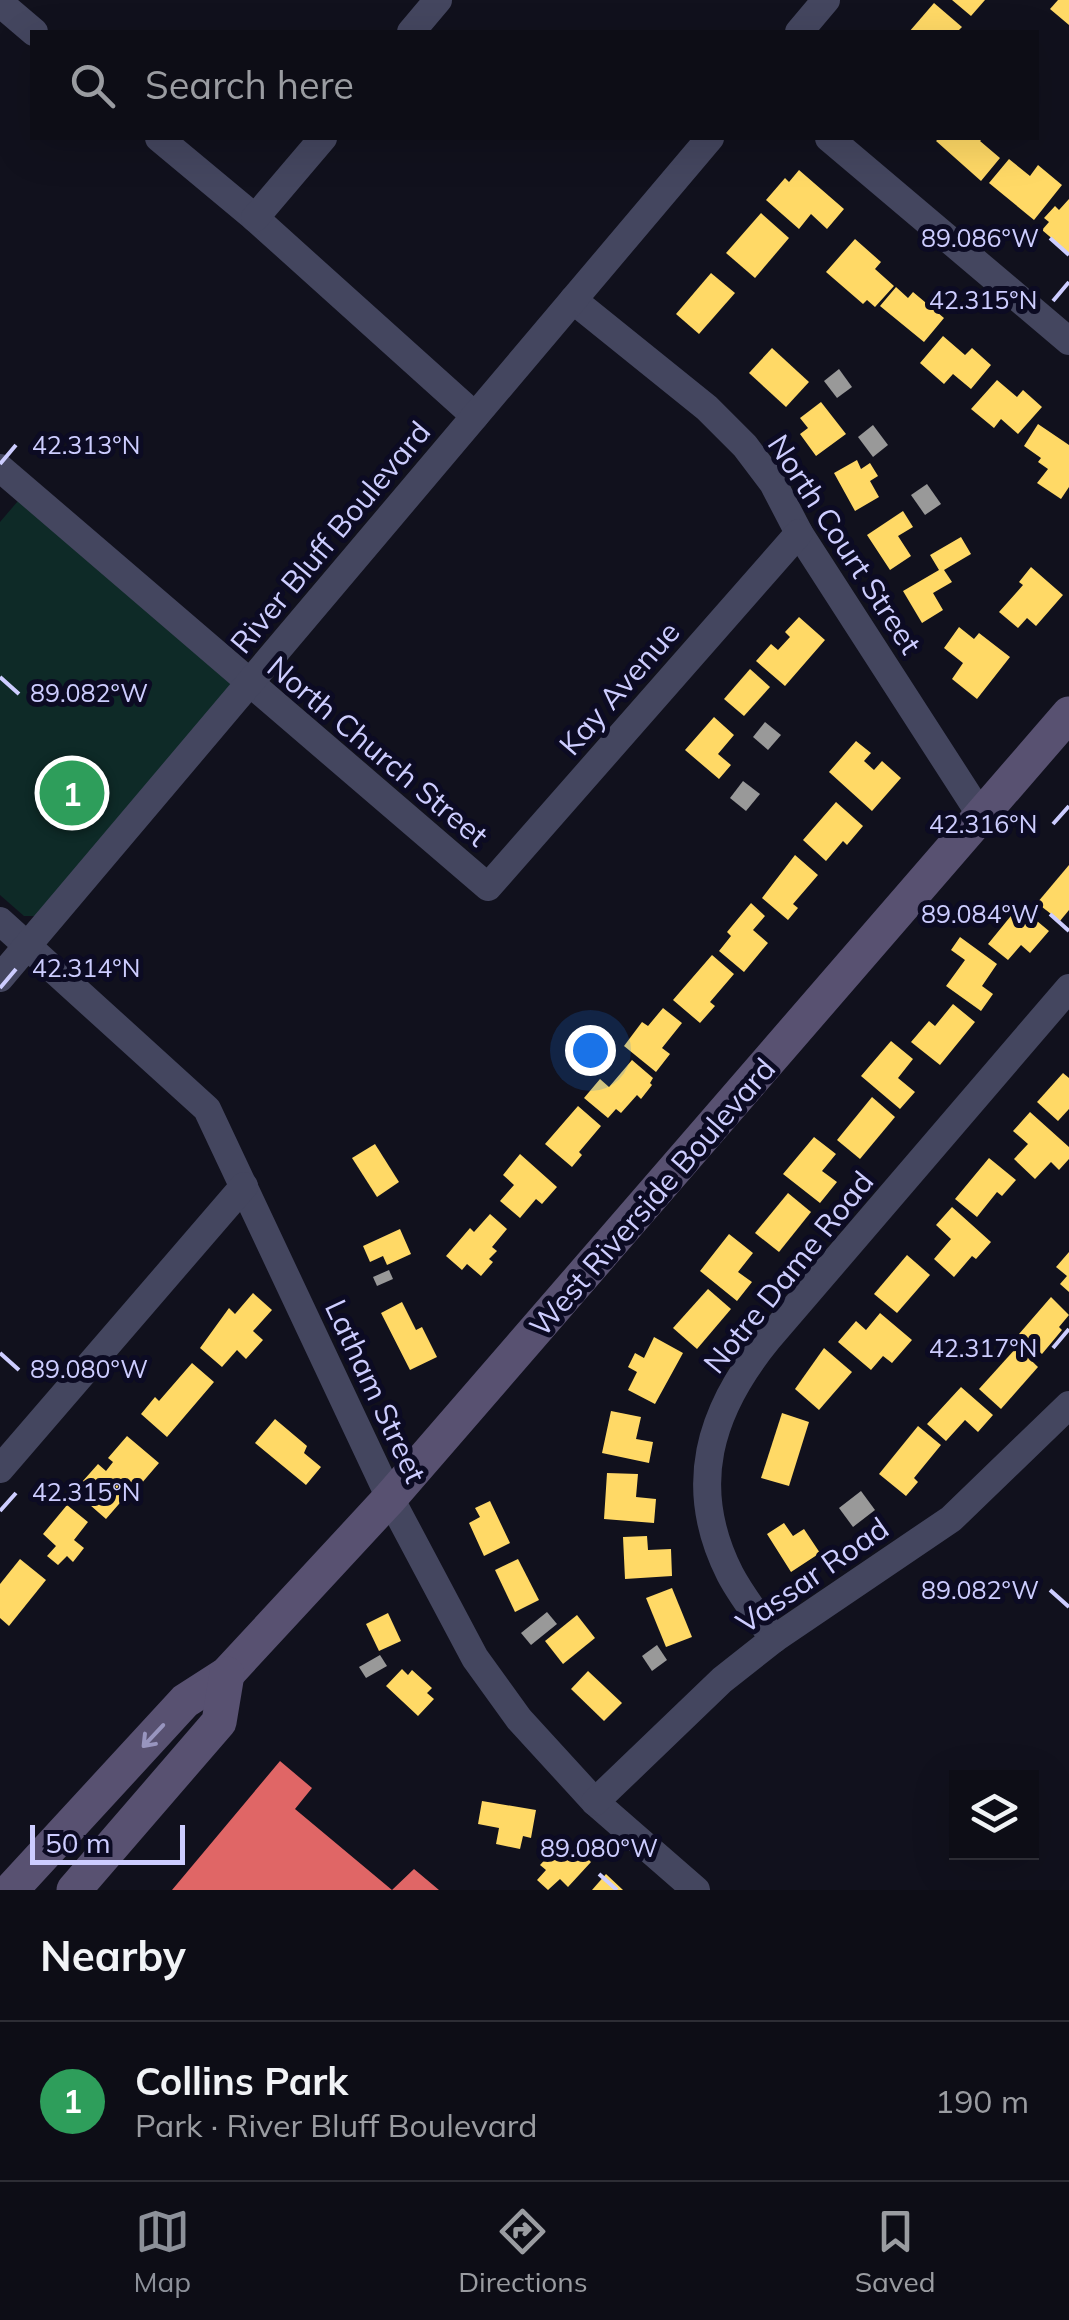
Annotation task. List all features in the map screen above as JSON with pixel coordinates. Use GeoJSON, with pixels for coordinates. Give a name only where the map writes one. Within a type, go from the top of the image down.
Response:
{"type":"FeatureCollection","features":[{"type":"Feature","properties":{"kind":"main road","name":"West Riverside Boulevard"},"geometry":{"type":"LineString","coordinates":[[12,1890],[185,1700],[228,1674],[390,1498],[1069,714]]}},
{"type":"Feature","properties":{"kind":"main road"},"geometry":{"type":"LineString","coordinates":[[74,1890],[219,1722],[228,1674]]}},
{"type":"Feature","properties":{"kind":"street"},"geometry":{"type":"LineString","coordinates":[[413,30],[438,0]]}},
{"type":"Feature","properties":{"kind":"street"},"geometry":{"type":"LineString","coordinates":[[800,30],[826,0]]}},
{"type":"Feature","properties":{"kind":"street"},"geometry":{"type":"LineString","coordinates":[[0,4],[32,30]]}},
{"type":"Feature","properties":{"kind":"street"},"geometry":{"type":"LineString","coordinates":[[161,140],[255,218],[475,416]]}},
{"type":"Feature","properties":{"kind":"street"},"geometry":{"type":"LineString","coordinates":[[255,218],[320,140]]}},
{"type":"Feature","properties":{"kind":"street","name":"River Bluff Boulevard"},"geometry":{"type":"LineString","coordinates":[[0,978],[708,140]]}},
{"type":"Feature","properties":{"kind":"street"},"geometry":{"type":"LineString","coordinates":[[831,140],[1069,341]]}},
{"type":"Feature","properties":{"kind":"street","name":"North Court Street"},"geometry":{"type":"LineString","coordinates":[[573,300],[707,408],[744,446],[772,483],[799,533],[982,817]]}},
{"type":"Feature","properties":{"kind":"street","name":"North Church Street"},"geometry":{"type":"LineString","coordinates":[[0,468],[488,886]]}},
{"type":"Feature","properties":{"kind":"street","name":"Kay Avenue"},"geometry":{"type":"LineString","coordinates":[[488,886],[799,533]]}},
{"type":"Feature","properties":{"kind":"street","name":"Latham Street"},"geometry":{"type":"LineString","coordinates":[[0,921],[207,1109],[390,1498],[475,1658],[520,1718],[595,1802],[696,1890]]}},
{"type":"Feature","properties":{"kind":"street","name":"Notre Dame Road"},"geometry":{"type":"LineString","coordinates":[[774,1638],[732,1578],[715,1541],[707,1472],[712,1433],[726,1399],[747,1364],[1069,988]]}},
{"type":"Feature","properties":{"kind":"street"},"geometry":{"type":"LineString","coordinates":[[0,1469],[244,1186]]}},
{"type":"Feature","properties":{"kind":"street","name":"Vassar Road"},"geometry":{"type":"LineString","coordinates":[[595,1802],[722,1680],[774,1638],[950,1519],[1069,1405]]}},
{"type":"Feature","properties":{"kind":"green space"},"geometry":{"type":"Polygon","coordinates":[[[24,494],[234,682],[38,916],[24,916],[0,895],[0,522],[24,494]]]}},
{"type":"Feature","properties":{"kind":"building: Homes"},"geometry":{"type":"Polygon","coordinates":[[[952,0],[985,0],[971,16],[952,0]]]}},
{"type":"Feature","properties":{"kind":"building: Homes"},"geometry":{"type":"Polygon","coordinates":[[[1058,0],[1069,0],[1069,25],[1050,9],[1058,0]]]}},
{"type":"Feature","properties":{"kind":"building: Homes"},"geometry":{"type":"Polygon","coordinates":[[[934,3],[962,27],[959,30],[911,30],[934,3]]]}},
{"type":"Feature","properties":{"kind":"building: Homes"},"geometry":{"type":"Polygon","coordinates":[[[981,140],[1000,158],[981,181],[936,141],[981,140]]]}},
{"type":"Feature","properties":{"kind":"building: Homes"},"geometry":{"type":"Polygon","coordinates":[[[1009,159],[1030,176],[1038,165],[1062,185],[1034,220],[989,183],[1009,159]]]}},
{"type":"Feature","properties":{"kind":"building: Homes"},"geometry":{"type":"Polygon","coordinates":[[[799,170],[844,209],[827,229],[811,214],[799,229],[766,200],[785,178],[789,182],[799,170]]]}},
{"type":"Feature","properties":{"kind":"building: Homes"},"geometry":{"type":"Polygon","coordinates":[[[1069,199],[1069,253],[1042,230],[1049,222],[1044,218],[1069,199]]]}},
{"type":"Feature","properties":{"kind":"building: Homes"},"geometry":{"type":"Polygon","coordinates":[[[761,213],[789,238],[755,278],[726,253],[761,213]]]}},
{"type":"Feature","properties":{"kind":"building: Homes"},"geometry":{"type":"Polygon","coordinates":[[[855,239],[881,262],[875,269],[894,286],[875,307],[867,300],[863,304],[826,272],[855,239]]]}},
{"type":"Feature","properties":{"kind":"building: Homes"},"geometry":{"type":"Polygon","coordinates":[[[711,273],[735,293],[699,334],[676,314],[711,273]]]}},
{"type":"Feature","properties":{"kind":"building: Homes"},"geometry":{"type":"Polygon","coordinates":[[[896,287],[908,298],[913,292],[944,318],[924,342],[880,306],[896,287]]]}},
{"type":"Feature","properties":{"kind":"building: Homes"},"geometry":{"type":"Polygon","coordinates":[[[943,336],[965,355],[972,348],[991,365],[971,389],[953,374],[944,384],[920,363],[943,336]]]}},
{"type":"Feature","properties":{"kind":"building: Homes"},"geometry":{"type":"Polygon","coordinates":[[[772,348],[809,382],[786,407],[749,373],[772,348]]]}},
{"type":"Feature","properties":{"kind":"building: Homes"},"geometry":{"type":"Polygon","coordinates":[[[997,380],[1017,397],[1023,390],[1042,407],[1018,434],[1001,419],[994,428],[971,409],[997,380]]]}},
{"type":"Feature","properties":{"kind":"building: Homes"},"geometry":{"type":"Polygon","coordinates":[[[821,402],[846,434],[816,456],[800,434],[808,428],[800,418],[821,402]]]}},
{"type":"Feature","properties":{"kind":"building: Homes"},"geometry":{"type":"Polygon","coordinates":[[[1038,424],[1069,445],[1069,487],[1061,499],[1037,483],[1048,469],[1038,462],[1041,458],[1024,446],[1038,424]]]}},
{"type":"Feature","properties":{"kind":"building: Homes"},"geometry":{"type":"Polygon","coordinates":[[[857,460],[861,469],[870,463],[878,476],[870,481],[879,497],[855,511],[834,473],[857,460]]]}},
{"type":"Feature","properties":{"kind":"building: Homes"},"geometry":{"type":"Polygon","coordinates":[[[903,511],[913,527],[898,536],[911,556],[890,570],[867,535],[903,511]]]}},
{"type":"Feature","properties":{"kind":"building: Homes"},"geometry":{"type":"Polygon","coordinates":[[[961,537],[971,554],[944,570],[952,582],[933,593],[943,610],[922,623],[903,591],[939,570],[930,555],[961,537]]]}},
{"type":"Feature","properties":{"kind":"building: Homes"},"geometry":{"type":"Polygon","coordinates":[[[1031,567],[1063,595],[1036,626],[1027,618],[1018,628],[999,612],[1023,585],[1019,582],[1031,567]]]}},
{"type":"Feature","properties":{"kind":"building: Homes"},"geometry":{"type":"Polygon","coordinates":[[[799,617],[825,640],[785,686],[756,661],[771,644],[778,650],[790,637],[785,632],[799,617]]]}},
{"type":"Feature","properties":{"kind":"building: Homes"},"geometry":{"type":"Polygon","coordinates":[[[959,627],[974,639],[979,633],[1010,657],[977,699],[952,679],[963,663],[944,648],[959,627]]]}},
{"type":"Feature","properties":{"kind":"building: Homes"},"geometry":{"type":"Polygon","coordinates":[[[750,669],[770,687],[744,716],[724,699],[750,669]]]}},
{"type":"Feature","properties":{"kind":"building: Homes"},"geometry":{"type":"Polygon","coordinates":[[[714,717],[734,735],[718,754],[731,765],[719,779],[685,750],[714,717]]]}},
{"type":"Feature","properties":{"kind":"building: Homes"},"geometry":{"type":"Polygon","coordinates":[[[856,741],[871,753],[864,761],[874,770],[882,761],[901,778],[872,811],[829,772],[856,741]]]}},
{"type":"Feature","properties":{"kind":"building: Homes"},"geometry":{"type":"Polygon","coordinates":[[[836,802],[863,826],[826,861],[803,840],[836,802]]]}},
{"type":"Feature","properties":{"kind":"building: Homes"},"geometry":{"type":"Polygon","coordinates":[[[795,855],[818,875],[793,904],[798,908],[788,920],[762,898],[795,855]]]}},
{"type":"Feature","properties":{"kind":"building: Homes"},"geometry":{"type":"Polygon","coordinates":[[[1069,865],[1069,910],[1060,921],[1037,903],[1069,865]]]}},
{"type":"Feature","properties":{"kind":"building: Homes"},"geometry":{"type":"Polygon","coordinates":[[[751,903],[765,916],[753,930],[768,943],[744,972],[719,951],[731,936],[727,932],[751,903]]]}},
{"type":"Feature","properties":{"kind":"building: Homes"},"geometry":{"type":"Polygon","coordinates":[[[1019,906],[1049,931],[1030,953],[1021,945],[1008,960],[988,944],[1019,906]]]}},
{"type":"Feature","properties":{"kind":"building: Homes"},"geometry":{"type":"Polygon","coordinates":[[[960,937],[997,964],[982,986],[993,994],[981,1011],[946,986],[965,960],[951,950],[960,937]]]}},
{"type":"Feature","properties":{"kind":"building: Homes"},"geometry":{"type":"Polygon","coordinates":[[[712,955],[734,974],[710,1002],[715,1006],[700,1023],[673,1000],[712,955]]]}},
{"type":"Feature","properties":{"kind":"building: Homes"},"geometry":{"type":"Polygon","coordinates":[[[953,1004],[975,1022],[940,1065],[911,1042],[929,1021],[935,1026],[953,1004]]]}},
{"type":"Feature","properties":{"kind":"building: Homes"},"geometry":{"type":"Polygon","coordinates":[[[663,1008],[682,1023],[662,1048],[670,1054],[656,1072],[624,1046],[642,1022],[648,1026],[663,1008]]]}},
{"type":"Feature","properties":{"kind":"building: Homes"},"geometry":{"type":"Polygon","coordinates":[[[891,1041],[913,1059],[898,1078],[915,1092],[900,1109],[861,1076],[891,1041]]]}},
{"type":"Feature","properties":{"kind":"building: Homes"},"geometry":{"type":"Polygon","coordinates":[[[632,1060],[653,1078],[652,1085],[641,1099],[637,1095],[621,1113],[616,1109],[608,1118],[584,1098],[600,1079],[609,1087],[632,1060]]]}},
{"type":"Feature","properties":{"kind":"building: Homes"},"geometry":{"type":"Polygon","coordinates":[[[1063,1073],[1069,1078],[1069,1109],[1058,1121],[1037,1102],[1063,1073]]]}},
{"type":"Feature","properties":{"kind":"building: Homes"},"geometry":{"type":"Polygon","coordinates":[[[872,1097],[895,1117],[860,1159],[837,1140],[872,1097]]]}},
{"type":"Feature","properties":{"kind":"building: Homes"},"geometry":{"type":"Polygon","coordinates":[[[578,1106],[601,1126],[572,1167],[545,1144],[578,1106]]]}},
{"type":"Feature","properties":{"kind":"building: Homes"},"geometry":{"type":"Polygon","coordinates":[[[1030,1112],[1069,1147],[1069,1159],[1059,1170],[1051,1162],[1035,1179],[1014,1159],[1028,1144],[1013,1131],[1030,1112]]]}},
{"type":"Feature","properties":{"kind":"building: Homes"},"geometry":{"type":"Polygon","coordinates":[[[814,1137],[836,1154],[822,1171],[837,1182],[820,1203],[783,1174],[814,1137]]]}},
{"type":"Feature","properties":{"kind":"building: Homes"},"geometry":{"type":"Polygon","coordinates":[[[375,1144],[399,1182],[377,1197],[352,1158],[375,1144]]]}},
{"type":"Feature","properties":{"kind":"building: Homes"},"geometry":{"type":"Polygon","coordinates":[[[520,1154],[557,1187],[542,1204],[536,1199],[520,1218],[500,1201],[514,1185],[503,1175],[520,1154]]]}},
{"type":"Feature","properties":{"kind":"building: Homes"},"geometry":{"type":"Polygon","coordinates":[[[989,1158],[1016,1180],[1002,1196],[997,1192],[977,1217],[955,1199],[989,1158]]]}},
{"type":"Feature","properties":{"kind":"building: Homes"},"geometry":{"type":"Polygon","coordinates":[[[788,1193],[811,1212],[779,1252],[755,1233],[788,1193]]]}},
{"type":"Feature","properties":{"kind":"building: Homes"},"geometry":{"type":"Polygon","coordinates":[[[952,1207],[991,1242],[954,1277],[934,1259],[951,1239],[936,1225],[952,1207]]]}},
{"type":"Feature","properties":{"kind":"building: Homes"},"geometry":{"type":"Polygon","coordinates":[[[490,1214],[507,1229],[492,1247],[497,1251],[489,1259],[493,1262],[481,1276],[467,1264],[462,1270],[446,1256],[470,1228],[474,1232],[490,1214]]]}},
{"type":"Feature","properties":{"kind":"building: Homes"},"geometry":{"type":"Polygon","coordinates":[[[400,1229],[411,1254],[387,1265],[383,1256],[370,1262],[363,1246],[400,1229]]]}},
{"type":"Feature","properties":{"kind":"building: Homes"},"geometry":{"type":"Polygon","coordinates":[[[729,1234],[753,1253],[738,1272],[752,1282],[737,1301],[700,1271],[729,1234]]]}},
{"type":"Feature","properties":{"kind":"building: Homes"},"geometry":{"type":"Polygon","coordinates":[[[1069,1252],[1069,1292],[1060,1284],[1067,1276],[1056,1267],[1069,1252]]]}},
{"type":"Feature","properties":{"kind":"building: Homes"},"geometry":{"type":"Polygon","coordinates":[[[907,1255],[930,1275],[897,1313],[874,1294],[907,1255]]]}},
{"type":"Feature","properties":{"kind":"building: Homes"},"geometry":{"type":"Polygon","coordinates":[[[708,1289],[731,1309],[697,1349],[673,1328],[708,1289]]]}},
{"type":"Feature","properties":{"kind":"building: Homes"},"geometry":{"type":"Polygon","coordinates":[[[253,1293],[272,1310],[253,1331],[263,1340],[246,1359],[237,1350],[222,1367],[200,1348],[229,1308],[235,1314],[253,1293]]]}},
{"type":"Feature","properties":{"kind":"building: Homes"},"geometry":{"type":"Polygon","coordinates":[[[1051,1297],[1069,1315],[1042,1354],[1019,1334],[1051,1297]]]}},
{"type":"Feature","properties":{"kind":"building: Homes"},"geometry":{"type":"Polygon","coordinates":[[[402,1302],[416,1330],[422,1327],[437,1357],[410,1370],[381,1313],[402,1302]]]}},
{"type":"Feature","properties":{"kind":"building: Homes"},"geometry":{"type":"Polygon","coordinates":[[[880,1313],[912,1340],[892,1363],[883,1356],[871,1370],[838,1342],[856,1321],[866,1330],[880,1313]]]}},
{"type":"Feature","properties":{"kind":"building: Homes"},"geometry":{"type":"Polygon","coordinates":[[[654,1337],[683,1353],[655,1404],[628,1390],[637,1372],[628,1367],[635,1353],[644,1358],[654,1337]]]}},
{"type":"Feature","properties":{"kind":"building: Homes"},"geometry":{"type":"Polygon","coordinates":[[[1017,1347],[1038,1367],[1001,1409],[979,1389],[1017,1347]]]}},
{"type":"Feature","properties":{"kind":"building: Homes"},"geometry":{"type":"Polygon","coordinates":[[[824,1348],[852,1372],[819,1410],[795,1389],[824,1348]]]}},
{"type":"Feature","properties":{"kind":"building: Homes"},"geometry":{"type":"Polygon","coordinates":[[[192,1363],[214,1382],[167,1437],[141,1414],[155,1397],[159,1401],[192,1363]]]}},
{"type":"Feature","properties":{"kind":"building: Homes"},"geometry":{"type":"Polygon","coordinates":[[[961,1387],[993,1415],[978,1432],[965,1420],[946,1441],[927,1424],[961,1387]]]}},
{"type":"Feature","properties":{"kind":"building: Homes"},"geometry":{"type":"Polygon","coordinates":[[[611,1411],[641,1417],[636,1439],[653,1442],[649,1463],[602,1453],[611,1411]]]}},
{"type":"Feature","properties":{"kind":"building: Homes"},"geometry":{"type":"Polygon","coordinates":[[[782,1413],[809,1422],[789,1486],[761,1478],[782,1413]]]}},
{"type":"Feature","properties":{"kind":"building: Homes"},"geometry":{"type":"Polygon","coordinates":[[[275,1419],[307,1446],[304,1453],[321,1467],[306,1485],[255,1443],[275,1419]]]}},
{"type":"Feature","properties":{"kind":"building: Homes"},"geometry":{"type":"Polygon","coordinates":[[[918,1426],[941,1445],[914,1478],[918,1482],[906,1496],[879,1474],[918,1426]]]}},
{"type":"Feature","properties":{"kind":"building: Homes"},"geometry":{"type":"Polygon","coordinates":[[[127,1436],[159,1463],[106,1519],[74,1491],[98,1464],[106,1471],[113,1462],[108,1458],[127,1436]]]}},
{"type":"Feature","properties":{"kind":"building: Homes"},"geometry":{"type":"Polygon","coordinates":[[[607,1473],[638,1474],[636,1497],[656,1499],[654,1523],[604,1519],[607,1473]]]}},
{"type":"Feature","properties":{"kind":"building: Homes"},"geometry":{"type":"Polygon","coordinates":[[[490,1501],[510,1543],[484,1556],[469,1523],[480,1517],[475,1508],[490,1501]]]}},
{"type":"Feature","properties":{"kind":"building: Homes"},"geometry":{"type":"Polygon","coordinates":[[[67,1505],[88,1522],[74,1540],[84,1548],[73,1562],[67,1556],[58,1565],[47,1556],[56,1546],[43,1534],[67,1505]]]}},
{"type":"Feature","properties":{"kind":"building: Homes"},"geometry":{"type":"Polygon","coordinates":[[[784,1523],[793,1536],[804,1529],[820,1553],[791,1572],[767,1534],[784,1523]]]}},
{"type":"Feature","properties":{"kind":"building: Homes"},"geometry":{"type":"Polygon","coordinates":[[[647,1536],[648,1550],[671,1549],[672,1576],[625,1579],[623,1537],[647,1536]]]}},
{"type":"Feature","properties":{"kind":"building: Homes"},"geometry":{"type":"Polygon","coordinates":[[[20,1559],[46,1580],[9,1626],[0,1618],[0,1584],[20,1559]]]}},
{"type":"Feature","properties":{"kind":"building: Homes"},"geometry":{"type":"Polygon","coordinates":[[[518,1559],[539,1600],[515,1612],[495,1570],[518,1559]]]}},
{"type":"Feature","properties":{"kind":"building: Homes"},"geometry":{"type":"Polygon","coordinates":[[[672,1588],[692,1637],[666,1647],[646,1598],[672,1588]]]}},
{"type":"Feature","properties":{"kind":"building: Homes"},"geometry":{"type":"Polygon","coordinates":[[[388,1613],[401,1641],[379,1651],[366,1624],[388,1613]]]}},
{"type":"Feature","properties":{"kind":"building: Homes"},"geometry":{"type":"Polygon","coordinates":[[[577,1615],[595,1638],[563,1664],[545,1641],[577,1615]]]}},
{"type":"Feature","properties":{"kind":"building: Homes"},"geometry":{"type":"Polygon","coordinates":[[[402,1669],[408,1675],[412,1670],[432,1688],[427,1693],[434,1699],[418,1716],[386,1686],[402,1669]]]}},
{"type":"Feature","properties":{"kind":"building: Homes"},"geometry":{"type":"Polygon","coordinates":[[[588,1671],[622,1703],[604,1721],[571,1689],[588,1671]]]}},
{"type":"Feature","properties":{"kind":"building: Homes"},"geometry":{"type":"Polygon","coordinates":[[[482,1801],[536,1810],[531,1838],[523,1836],[520,1849],[496,1844],[499,1828],[478,1824],[482,1801]]]}},
{"type":"Feature","properties":{"kind":"building: Homes"},"geometry":{"type":"Polygon","coordinates":[[[565,1838],[591,1862],[568,1887],[560,1879],[548,1890],[537,1880],[546,1870],[540,1865],[565,1838]]]}},
{"type":"Feature","properties":{"kind":"building: Homes"},"geometry":{"type":"Polygon","coordinates":[[[606,1874],[623,1890],[592,1890],[606,1874]]]}},
{"type":"Feature","properties":{"kind":"building: Shops"},"geometry":{"type":"Polygon","coordinates":[[[280,1761],[312,1788],[295,1809],[392,1890],[172,1890],[280,1761]]]}},
{"type":"Feature","properties":{"kind":"building: Shops"},"geometry":{"type":"Polygon","coordinates":[[[414,1869],[439,1890],[392,1890],[414,1869]]]}},
{"type":"Feature","properties":{"kind":"building: Industry"},"geometry":{"type":"Polygon","coordinates":[[[839,369],[852,387],[837,398],[824,381],[839,369]]]}},
{"type":"Feature","properties":{"kind":"building: Industry"},"geometry":{"type":"Polygon","coordinates":[[[873,425],[888,445],[873,457],[858,437],[873,425]]]}},
{"type":"Feature","properties":{"kind":"building: Industry"},"geometry":{"type":"Polygon","coordinates":[[[927,484],[941,504],[925,515],[911,495],[927,484]]]}},
{"type":"Feature","properties":{"kind":"building: Industry"},"geometry":{"type":"Polygon","coordinates":[[[765,722],[781,735],[768,750],[753,737],[765,722]]]}},
{"type":"Feature","properties":{"kind":"building: Industry"},"geometry":{"type":"Polygon","coordinates":[[[743,781],[760,794],[746,811],[730,798],[743,781]]]}},
{"type":"Feature","properties":{"kind":"building: Industry"},"geometry":{"type":"Polygon","coordinates":[[[389,1270],[393,1279],[377,1286],[373,1277],[389,1270]]]}},
{"type":"Feature","properties":{"kind":"building: Industry"},"geometry":{"type":"Polygon","coordinates":[[[861,1491],[875,1510],[853,1527],[839,1508],[861,1491]]]}},
{"type":"Feature","properties":{"kind":"building: Industry"},"geometry":{"type":"Polygon","coordinates":[[[547,1612],[557,1624],[531,1645],[521,1633],[547,1612]]]}},
{"type":"Feature","properties":{"kind":"building: Industry"},"geometry":{"type":"Polygon","coordinates":[[[657,1645],[667,1660],[652,1671],[642,1656],[657,1645]]]}},
{"type":"Feature","properties":{"kind":"building: Industry"},"geometry":{"type":"Polygon","coordinates":[[[380,1655],[387,1666],[366,1678],[359,1667],[380,1655]]]}},
{"type":"Feature","properties":{"kind":"place","name":"Collins Park"},"geometry":{"type":"Point","coordinates":[72,793]}}]}
